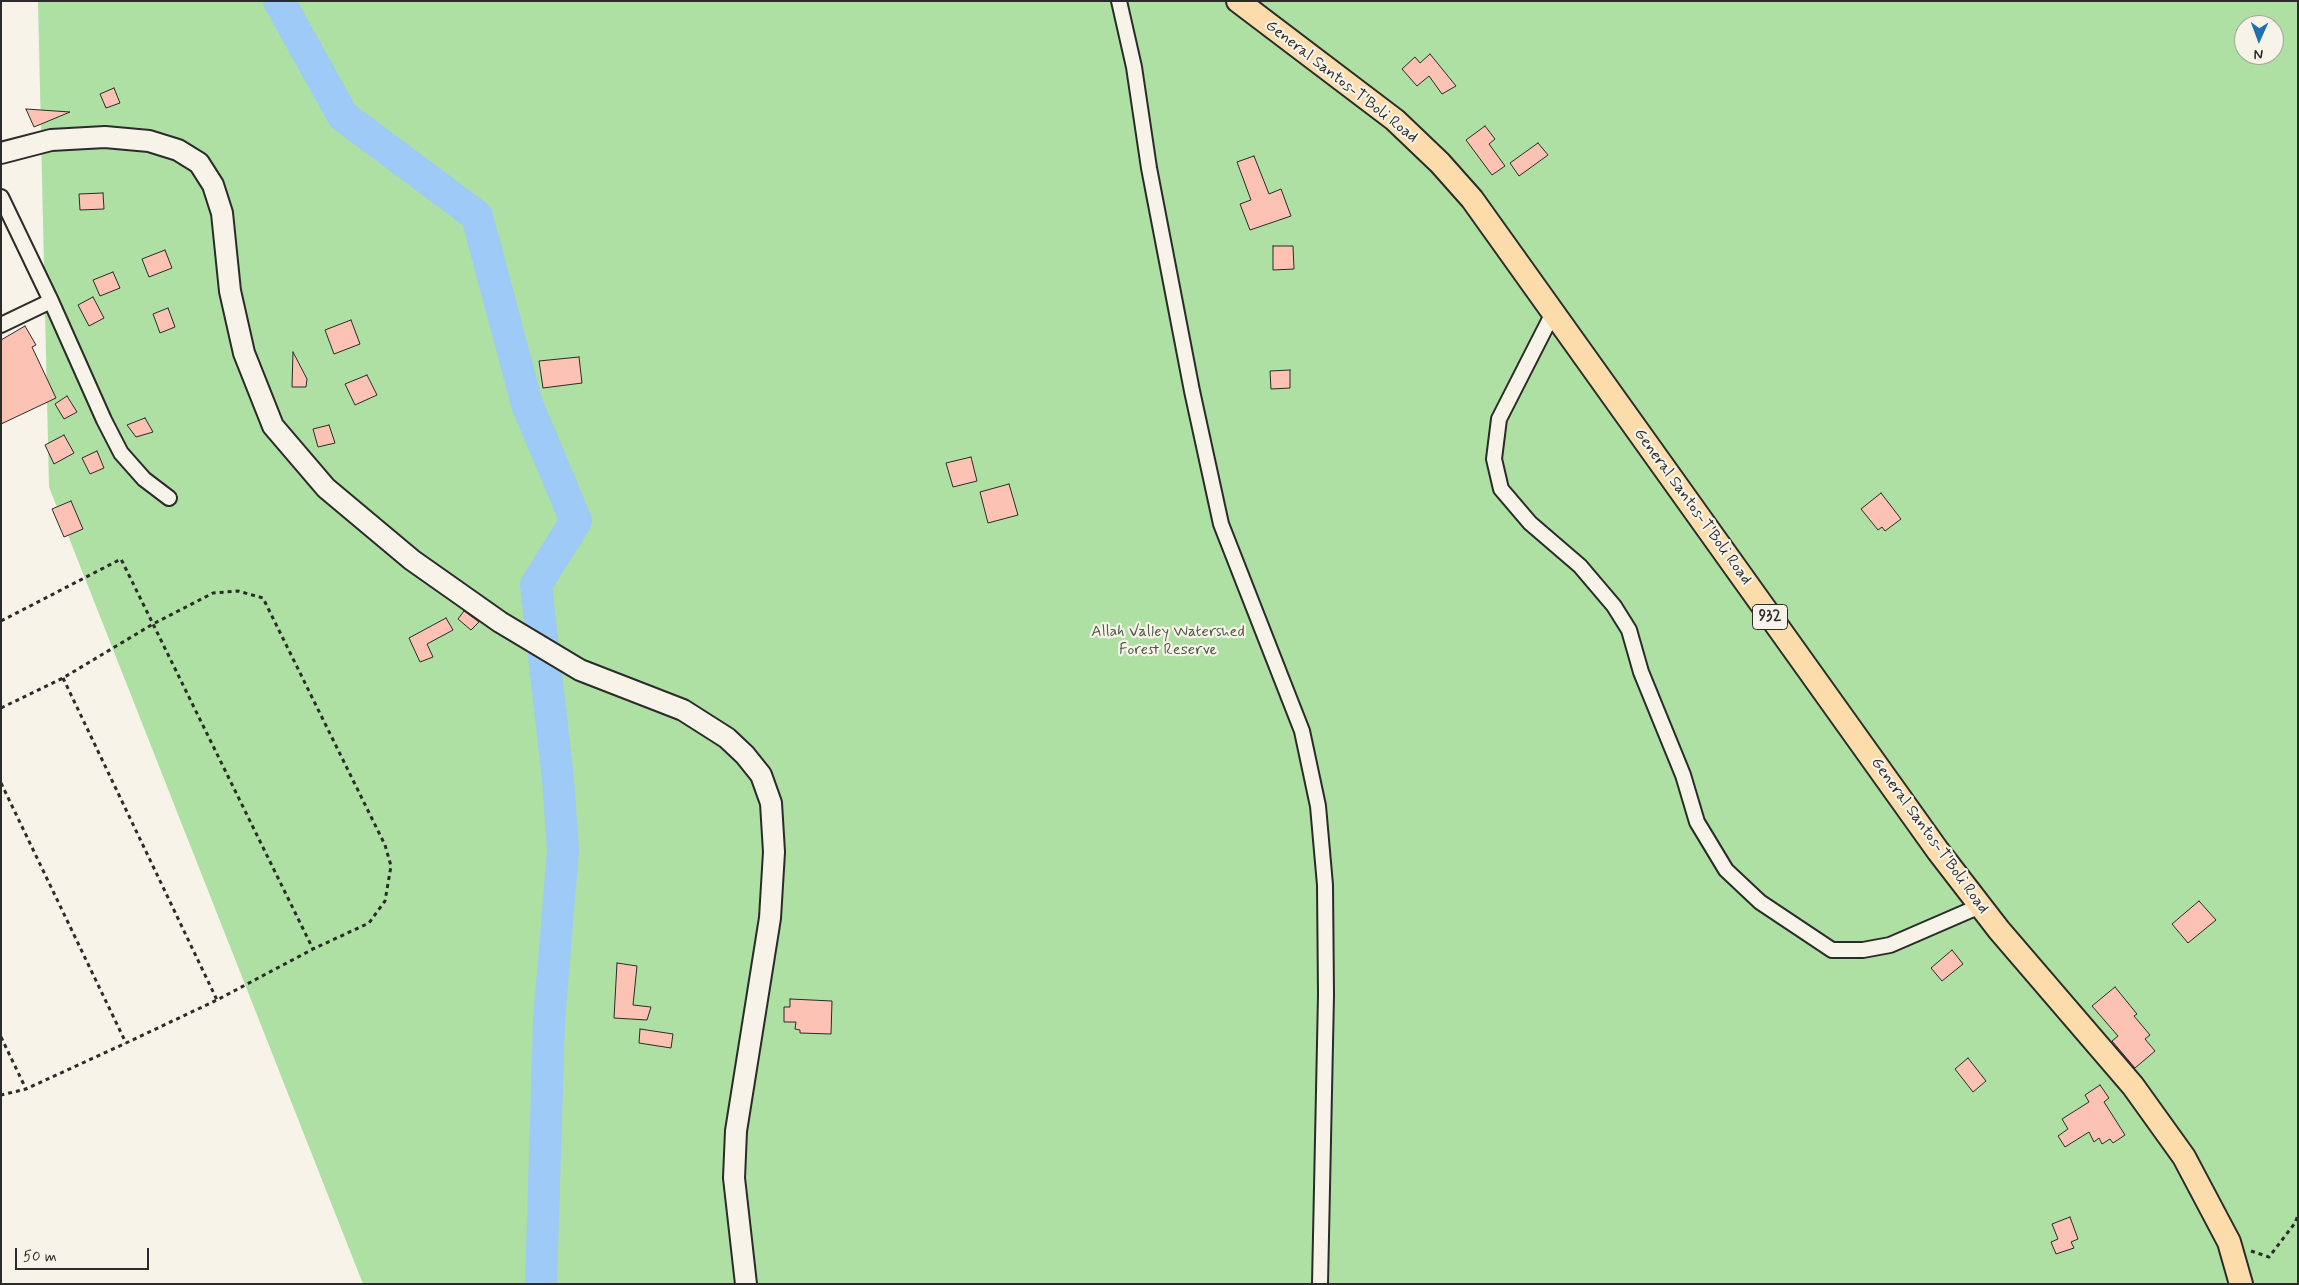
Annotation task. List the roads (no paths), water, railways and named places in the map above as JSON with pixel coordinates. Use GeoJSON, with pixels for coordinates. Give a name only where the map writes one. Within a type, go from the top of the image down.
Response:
{"type":"FeatureCollection","features":[{"type":"Feature","properties":{"kind":"main road","name":"General Santos-T'Boli Road"},"geometry":{"type":"LineString","coordinates":[[1238,1],[1394,120],[1440,163],[1472,199],[1980,906],[2133,1086],[2184,1157],[2229,1242],[2241,1284]]}},
{"type":"Feature","properties":{"kind":"street"},"geometry":{"type":"LineString","coordinates":[[1119,1],[1134,67],[1149,168],[1192,391],[1221,524],[1302,731],[1318,806],[1325,885],[1326,995],[1320,1284]]}},
{"type":"Feature","properties":{"kind":"street"},"geometry":{"type":"LineString","coordinates":[[1,153],[51,140],[105,137],[148,141],[178,150],[199,163],[213,185],[222,213],[230,291],[244,354],[273,426],[326,488],[412,560],[500,622],[580,670],[683,710],[727,738],[745,755],[761,775],[771,803],[774,852],[767,938],[736,1131],[734,1178],[746,1284]]}},
{"type":"Feature","properties":{"kind":"street"},"geometry":{"type":"LineString","coordinates":[[1,197],[121,453],[144,479],[169,498]]}},
{"type":"Feature","properties":{"kind":"street"},"geometry":{"type":"LineString","coordinates":[[1,325],[51,301]]}},
{"type":"Feature","properties":{"kind":"street"},"geometry":{"type":"LineString","coordinates":[[1553,313],[1499,419],[1494,459],[1501,489],[1530,523],[1580,566],[1614,606],[1629,630],[1641,672],[1683,775],[1697,822],[1726,870],[1760,902],[1832,950],[1863,950],[1890,945],[1980,906]]}},
{"type":"Feature","properties":{"kind":"waterway"},"geometry":{"type":"LineString","coordinates":[[279,1],[343,116],[477,216],[527,404],[576,521],[536,585],[558,779],[563,851],[549,1021],[541,1284]]}},
{"type":"Feature","properties":{"kind":"park label","name":"Allah Valley Watershed Forest Reserve"},"geometry":{"type":"Point","coordinates":[1168,642]}}]}
